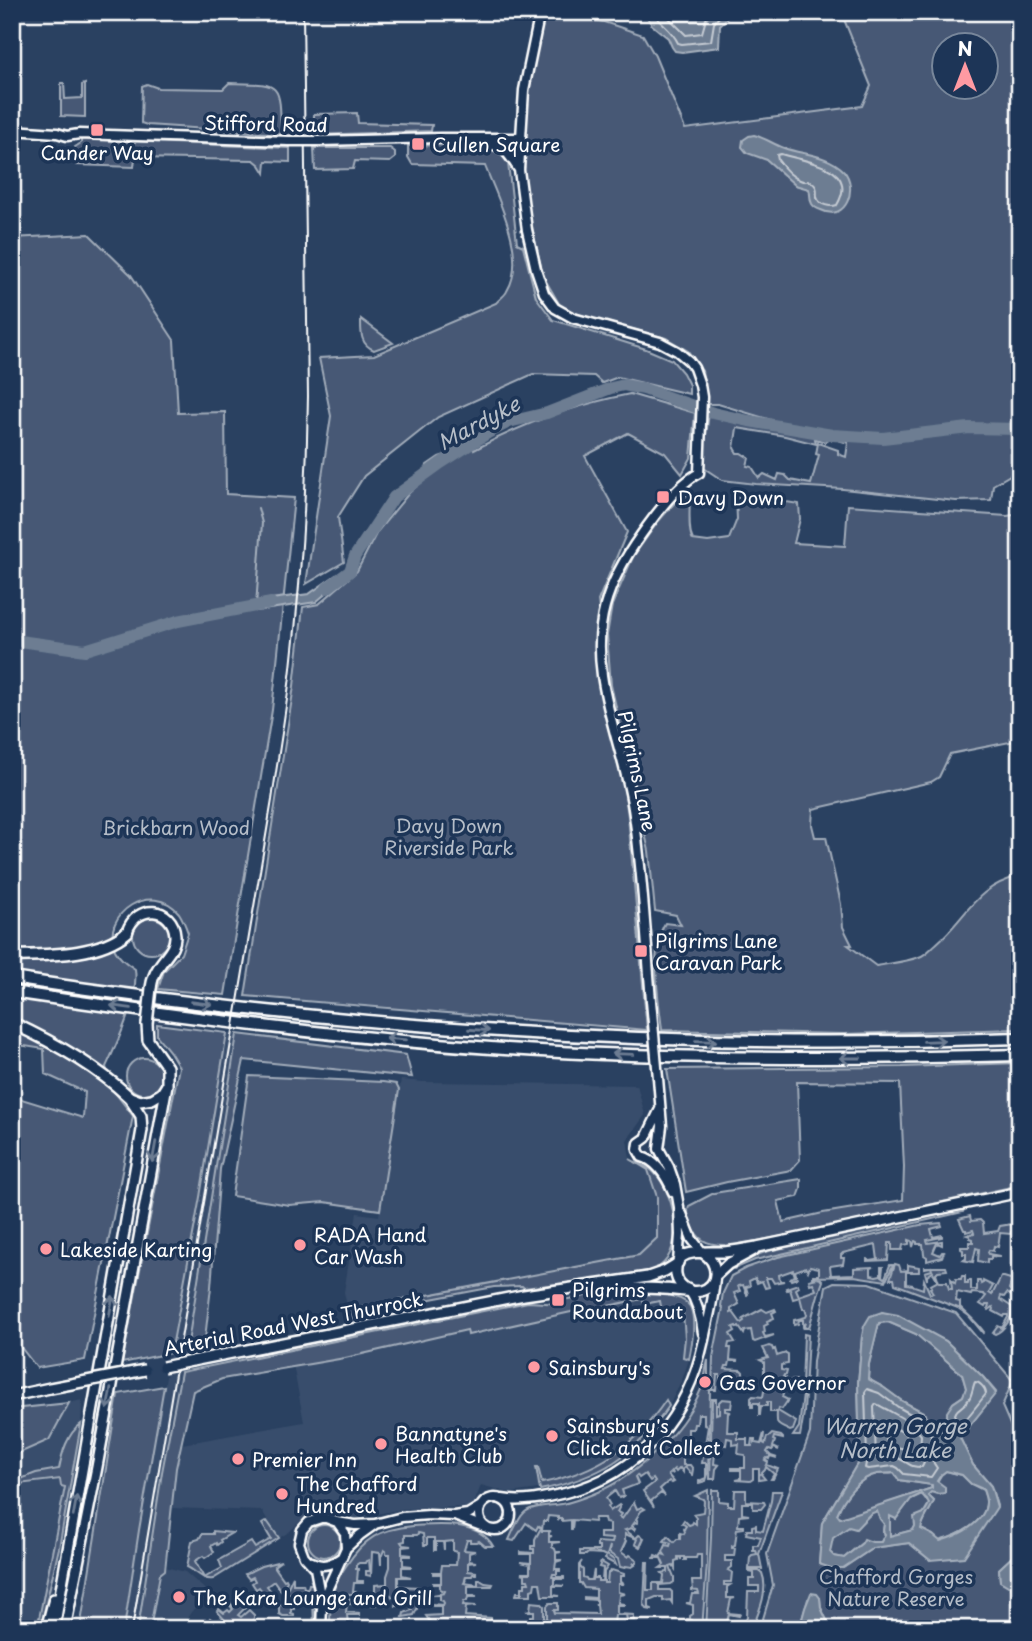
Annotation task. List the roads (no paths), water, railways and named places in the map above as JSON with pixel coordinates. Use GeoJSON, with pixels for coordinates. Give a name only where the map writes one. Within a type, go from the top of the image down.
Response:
{"type":"FeatureCollection","features":[{"type":"Feature","properties":{"kind":"highway"},"geometry":{"type":"LineString","coordinates":[[12,956],[66,953],[94,948],[113,942],[127,932]]}},
{"type":"Feature","properties":{"kind":"highway"},"geometry":{"type":"LineString","coordinates":[[12,978],[294,1015],[505,1032],[731,1041],[917,1042],[1020,1038]]}},
{"type":"Feature","properties":{"kind":"highway"},"geometry":{"type":"LineString","coordinates":[[12,992],[310,1031],[491,1048],[721,1058],[1020,1055]]}},
{"type":"Feature","properties":{"kind":"highway"},"geometry":{"type":"LineString","coordinates":[[12,1023],[58,1046],[104,1075],[128,1096]]}},
{"type":"Feature","properties":{"kind":"main road"},"geometry":{"type":"LineString","coordinates":[[519,170],[524,90],[540,12]]}},
{"type":"Feature","properties":{"kind":"main road","name":"Stifford Road"},"geometry":{"type":"LineString","coordinates":[[12,130],[68,136],[105,134],[289,141],[520,138]]}},
{"type":"Feature","properties":{"kind":"main road"},"geometry":{"type":"LineString","coordinates":[[464,137],[506,150],[519,170]]}},
{"type":"Feature","properties":{"kind":"main road","name":"Pilgrims Lane"},"geometry":{"type":"LineString","coordinates":[[519,170],[527,230],[536,269],[550,302],[573,318],[660,342],[677,351],[694,369],[702,397],[699,473],[678,489],[625,559],[609,593],[600,635],[603,680],[634,816],[662,1126],[659,1148],[675,1184],[679,1207],[678,1263]]}},
{"type":"Feature","properties":{"kind":"main road"},"geometry":{"type":"LineString","coordinates":[[65,1629],[167,1085],[167,1067],[148,1040],[147,1024],[156,971],[173,947],[176,935],[172,923],[156,912],[143,912],[133,920],[127,932]]}},
{"type":"Feature","properties":{"kind":"main road"},"geometry":{"type":"LineString","coordinates":[[128,1096],[141,1101],[152,1099],[162,1093],[167,1085]]}},
{"type":"Feature","properties":{"kind":"main road"},"geometry":{"type":"LineString","coordinates":[[54,1629],[142,1130],[141,1116],[128,1096]]}},
{"type":"Feature","properties":{"kind":"main road","name":"Pilgrims Lane"},"geometry":{"type":"LineString","coordinates":[[660,1109],[646,1138],[639,1143],[638,1150],[642,1157],[650,1159],[661,1171],[670,1185],[692,1239],[702,1252]]}},
{"type":"Feature","properties":{"kind":"main road"},"geometry":{"type":"LineString","coordinates":[[646,1138],[653,1139],[659,1148],[650,1159]]}},
{"type":"Feature","properties":{"kind":"main road"},"geometry":{"type":"LineString","coordinates":[[704,1339],[696,1300],[677,1279],[678,1263],[682,1256],[688,1253],[757,1247],[1020,1192]]}},
{"type":"Feature","properties":{"kind":"main road"},"geometry":{"type":"LineString","coordinates":[[689,1290],[705,1289],[728,1264],[757,1247]]}},
{"type":"Feature","properties":{"kind":"main road"},"geometry":{"type":"LineString","coordinates":[[321,1629],[321,1606],[315,1568],[304,1556],[299,1544],[299,1536],[305,1525],[313,1520],[331,1519],[355,1525],[375,1524],[402,1517],[454,1516],[468,1514],[489,1499],[528,1500],[559,1495],[594,1484],[622,1468],[646,1449],[680,1406],[695,1371],[713,1306],[716,1269],[713,1262],[702,1252]]}},
{"type":"Feature","properties":{"kind":"main road","name":"Arterial Road West Thurrock"},"geometry":{"type":"LineString","coordinates":[[12,1394],[163,1367],[524,1295],[657,1275],[678,1263]]}},
{"type":"Feature","properties":{"kind":"main road","name":"Arterial Road West Thurrock"},"geometry":{"type":"LineString","coordinates":[[565,1289],[689,1290]]}},
{"type":"Feature","properties":{"kind":"main road"},"geometry":{"type":"LineString","coordinates":[[502,1499],[509,1507],[511,1518]]}},
{"type":"Feature","properties":{"kind":"main road"},"geometry":{"type":"LineString","coordinates":[[454,1516],[490,1530],[499,1530],[507,1525],[528,1500]]}},
{"type":"Feature","properties":{"kind":"main road"},"geometry":{"type":"LineString","coordinates":[[481,1506],[479,1515],[485,1527]]}},
{"type":"Feature","properties":{"kind":"main road"},"geometry":{"type":"LineString","coordinates":[[321,1606],[344,1553],[345,1533],[337,1522]]}},
{"type":"Feature","properties":{"kind":"main road"},"geometry":{"type":"LineString","coordinates":[[309,1561],[331,1564],[375,1524]]}},
{"type":"Feature","properties":{"kind":"main road"},"geometry":{"type":"LineString","coordinates":[[71,1629],[80,1551]]}},
{"type":"Feature","properties":{"kind":"main road"},"geometry":{"type":"LineString","coordinates":[[46,1629],[64,1567]]}},
{"type":"Feature","properties":{"kind":"water"},"geometry":{"type":"Polygon","coordinates":[[[644,12],[733,12],[720,25],[719,47],[682,52],[675,51],[668,38],[652,25],[644,12]]]}},
{"type":"Feature","properties":{"kind":"water"},"geometry":{"type":"Polygon","coordinates":[[[754,135],[784,148],[823,158],[838,165],[848,178],[850,186],[848,201],[843,208],[830,213],[817,208],[811,202],[809,189],[795,185],[767,160],[747,153],[742,147],[743,140],[754,135]]]}},
{"type":"Feature","properties":{"kind":"water"},"geometry":{"type":"Polygon","coordinates":[[[336,575],[343,579],[316,602],[256,611],[256,601],[309,594],[336,575]]]}},
{"type":"Feature","properties":{"kind":"water","name":"Warren Gorge North Lake"},"geometry":{"type":"Polygon","coordinates":[[[882,1312],[898,1315],[946,1341],[996,1393],[960,1438],[973,1465],[991,1486],[997,1507],[964,1557],[930,1560],[909,1543],[873,1548],[843,1568],[819,1564],[822,1523],[860,1459],[858,1383],[862,1336],[870,1316],[882,1312]],[[888,1322],[879,1323],[868,1379],[923,1412],[938,1431],[944,1430],[947,1412],[953,1403],[963,1396],[966,1388],[962,1374],[916,1334],[888,1322]],[[946,1471],[937,1481],[945,1487],[945,1493],[931,1492],[928,1495],[934,1501],[921,1529],[940,1541],[962,1532],[976,1522],[982,1516],[986,1501],[983,1489],[971,1484],[962,1475],[946,1471]],[[894,1473],[877,1474],[858,1484],[848,1495],[837,1514],[840,1518],[932,1488],[932,1485],[899,1480],[894,1473]],[[921,1494],[911,1499],[896,1519],[890,1516],[890,1536],[913,1530],[914,1517],[924,1513],[929,1504],[927,1499],[921,1494]],[[877,1511],[870,1514],[856,1529],[849,1527],[833,1538],[830,1552],[834,1556],[844,1558],[864,1539],[881,1542],[885,1534],[884,1524],[877,1511]]]}},
{"type":"Feature","properties":{"kind":"water"},"geometry":{"type":"Polygon","coordinates":[[[1020,1540],[1020,1593],[1000,1581],[999,1569],[1013,1556],[1020,1540]]]}},
{"type":"Feature","properties":{"kind":"water"},"geometry":{"type":"Polygon","coordinates":[[[811,1593],[820,1598],[821,1608],[831,1629],[794,1629],[802,1619],[811,1593]]]}},
{"type":"Feature","properties":{"kind":"waterway","name":"Mardyke"},"geometry":{"type":"LineString","coordinates":[[327,588],[350,571],[355,556],[394,497],[441,463],[509,422],[547,413],[624,385],[644,389],[713,413],[832,435],[883,438],[969,428],[1020,429]]}},
{"type":"Feature","properties":{"kind":"waterway"},"geometry":{"type":"LineString","coordinates":[[256,606],[262,523],[258,508]]}},
{"type":"Feature","properties":{"kind":"waterway","name":"Mardyke"},"geometry":{"type":"LineString","coordinates":[[12,640],[85,650],[178,621],[271,603]]}},
{"type":"Feature","properties":{"kind":"railway"},"geometry":{"type":"LineString","coordinates":[[132,1629],[272,800],[291,668],[303,532],[308,396],[303,12]]}},
{"type":"Feature","properties":{"kind":"place","name":"Cander Way"},"geometry":{"type":"Point","coordinates":[97,130]}},
{"type":"Feature","properties":{"kind":"place","name":"Cullen Square"},"geometry":{"type":"Point","coordinates":[418,144]}},
{"type":"Feature","properties":{"kind":"place","name":"Davy Down"},"geometry":{"type":"Point","coordinates":[663,497]}},
{"type":"Feature","properties":{"kind":"place","name":"Pilgrims Lane Caravan Park"},"geometry":{"type":"Point","coordinates":[641,951]}},
{"type":"Feature","properties":{"kind":"place","name":"RADA Hand Car Wash"},"geometry":{"type":"Point","coordinates":[300,1245]}},
{"type":"Feature","properties":{"kind":"place","name":"Lakeside Karting"},"geometry":{"type":"Point","coordinates":[46,1249]}},
{"type":"Feature","properties":{"kind":"place","name":"Pilgrims Roundabout"},"geometry":{"type":"Point","coordinates":[558,1300]}},
{"type":"Feature","properties":{"kind":"place","name":"Sainsbury's"},"geometry":{"type":"Point","coordinates":[534,1367]}},
{"type":"Feature","properties":{"kind":"place","name":"Gas Governor"},"geometry":{"type":"Point","coordinates":[705,1382]}},
{"type":"Feature","properties":{"kind":"place","name":"Sainsbury's Click and Collect"},"geometry":{"type":"Point","coordinates":[552,1436]}},
{"type":"Feature","properties":{"kind":"place","name":"Bannatyne's Health Club"},"geometry":{"type":"Point","coordinates":[381,1444]}},
{"type":"Feature","properties":{"kind":"place","name":"Premier Inn"},"geometry":{"type":"Point","coordinates":[238,1459]}},
{"type":"Feature","properties":{"kind":"place","name":"The Chafford Hundred"},"geometry":{"type":"Point","coordinates":[282,1494]}},
{"type":"Feature","properties":{"kind":"place","name":"The Kara Lounge and Grill"},"geometry":{"type":"Point","coordinates":[179,1597]}},
{"type":"Feature","properties":{"kind":"park label","name":"Brickbarn Wood"},"geometry":{"type":"Point","coordinates":[176,827]}},
{"type":"Feature","properties":{"kind":"park label","name":"Davy Down Riverside Park"},"geometry":{"type":"Point","coordinates":[449,836]}},
{"type":"Feature","properties":{"kind":"park label","name":"Chafford Gorges Nature Reserve"},"geometry":{"type":"Point","coordinates":[896,1587]}}]}
